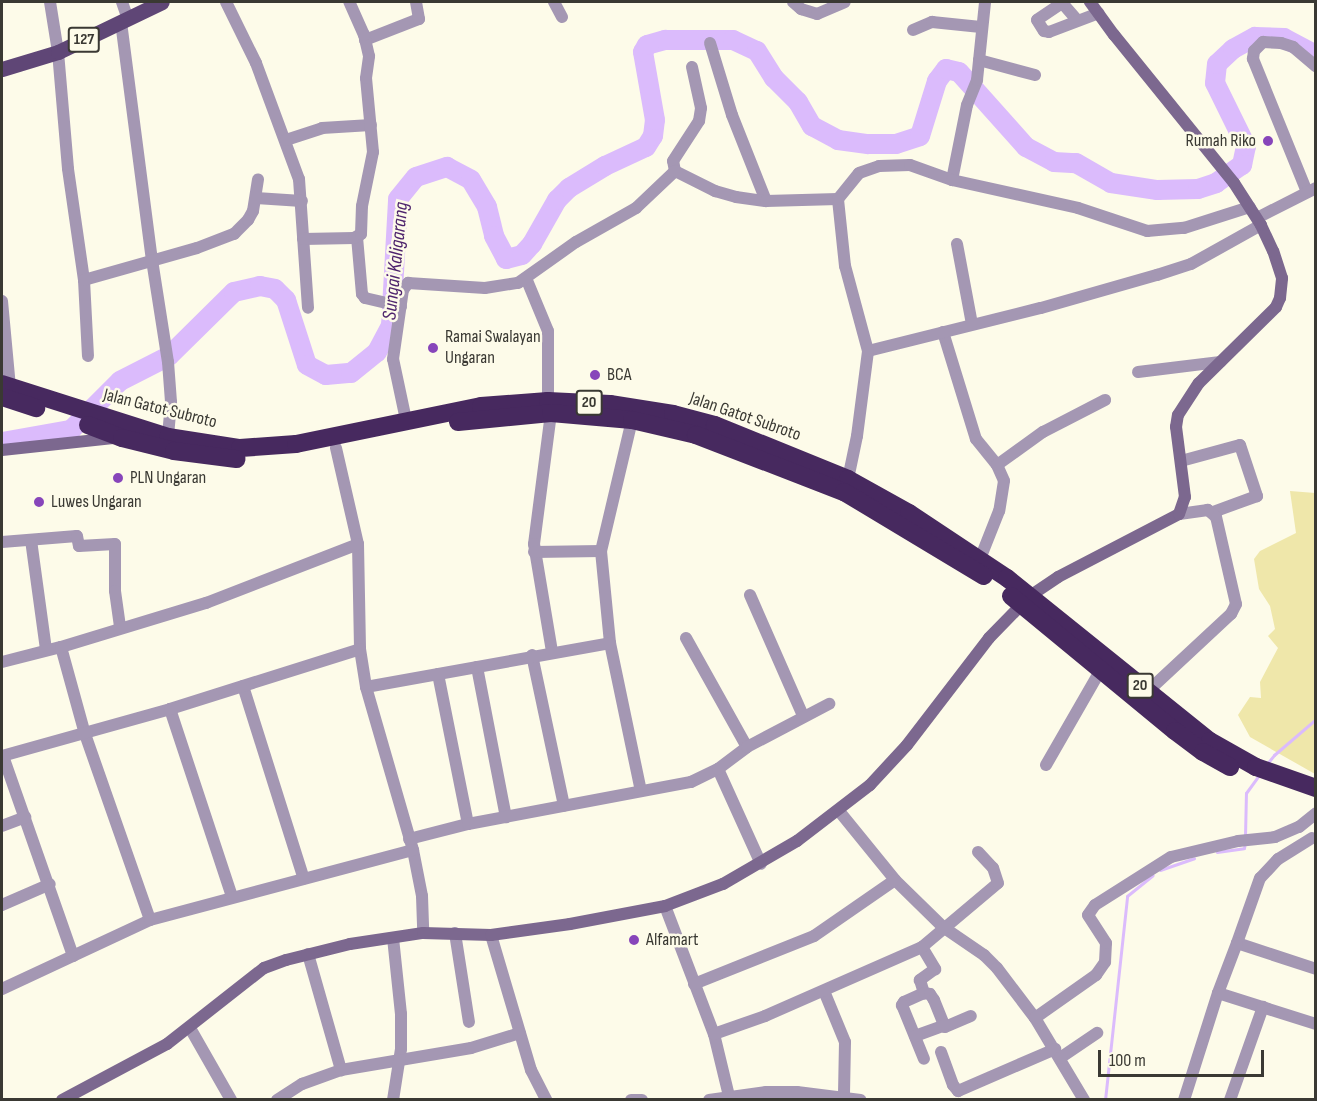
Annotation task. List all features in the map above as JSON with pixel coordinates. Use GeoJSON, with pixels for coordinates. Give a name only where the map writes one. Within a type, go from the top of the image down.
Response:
{"type":"FeatureCollection","features":[{"type":"Feature","properties":{"kind":"highway","name":"Jalan Gatot Subroto"},"geometry":{"type":"LineString","coordinates":[[4,389],[122,438],[174,451],[239,460],[282,457],[464,421],[550,407],[632,420],[710,439],[844,492],[1025,600],[1210,741],[1262,776],[1316,788]]}},
{"type":"Feature","properties":{"kind":"highway","name":"Jalan Gatot Subroto"},"geometry":{"type":"LineString","coordinates":[[54,408],[109,420],[168,437],[229,447],[264,448],[296,444],[481,406],[550,407],[610,404],[702,421],[763,442],[848,479],[900,507],[980,558],[1100,671],[1203,752],[1316,801]]}},
{"type":"Feature","properties":{"kind":"main road","name":"127"},"geometry":{"type":"LineString","coordinates":[[2,69],[58,52],[162,2]]}},
{"type":"Feature","properties":{"kind":"street"},"geometry":{"type":"LineString","coordinates":[[50,2],[58,52],[68,169],[84,279],[88,356]]}},
{"type":"Feature","properties":{"kind":"street"},"geometry":{"type":"LineString","coordinates":[[122,2],[152,260],[168,362],[171,402],[168,437]]}},
{"type":"Feature","properties":{"kind":"street"},"geometry":{"type":"LineString","coordinates":[[226,2],[256,63],[299,179],[308,308]]}},
{"type":"Feature","properties":{"kind":"street"},"geometry":{"type":"LineString","coordinates":[[303,239],[357,237],[361,234],[362,206],[372,164],[366,78],[369,56],[365,40],[349,2]]}},
{"type":"Feature","properties":{"kind":"street"},"geometry":{"type":"LineString","coordinates":[[365,40],[419,19],[416,2]]}},
{"type":"Feature","properties":{"kind":"street"},"geometry":{"type":"LineString","coordinates":[[554,2],[562,17]]}},
{"type":"Feature","properties":{"kind":"street"},"geometry":{"type":"LineString","coordinates":[[793,2],[801,9],[817,14],[845,2]]}},
{"type":"Feature","properties":{"kind":"street"},"geometry":{"type":"LineString","coordinates":[[952,180],[968,105],[977,80],[985,2]]}},
{"type":"Feature","properties":{"kind":"street"},"geometry":{"type":"LineString","coordinates":[[1090,2],[1234,183],[1256,217],[1280,268],[1282,288],[1280,298],[1265,319],[1198,383],[1178,415],[1176,427],[1185,497],[1179,514]]}},
{"type":"Feature","properties":{"kind":"street"},"geometry":{"type":"LineString","coordinates":[[1077,20],[1099,13]]}},
{"type":"Feature","properties":{"kind":"street"},"geometry":{"type":"LineString","coordinates":[[913,30],[932,22],[981,27]]}},
{"type":"Feature","properties":{"kind":"street"},"geometry":{"type":"LineString","coordinates":[[868,351],[1008,317],[1191,264],[1256,217],[1313,191],[1253,59],[1254,51],[1263,42],[1281,43],[1293,47],[1316,66]]}},
{"type":"Feature","properties":{"kind":"street"},"geometry":{"type":"LineString","coordinates":[[710,44],[732,116],[766,201]]}},
{"type":"Feature","properties":{"kind":"street"},"geometry":{"type":"LineString","coordinates":[[979,60],[1035,75]]}},
{"type":"Feature","properties":{"kind":"street"},"geometry":{"type":"LineString","coordinates":[[675,171],[673,161],[699,121],[699,92],[692,67]]}},
{"type":"Feature","properties":{"kind":"street"},"geometry":{"type":"LineString","coordinates":[[286,140],[322,129],[371,125]]}},
{"type":"Feature","properties":{"kind":"street"},"geometry":{"type":"LineString","coordinates":[[848,479],[857,436],[868,351],[848,284],[837,199],[859,173],[879,166],[910,165],[952,180],[1078,208],[1147,231],[1256,217]]}},
{"type":"Feature","properties":{"kind":"street"},"geometry":{"type":"LineString","coordinates":[[675,171],[714,191],[766,201],[837,199]]}},
{"type":"Feature","properties":{"kind":"street"},"geometry":{"type":"LineString","coordinates":[[405,420],[393,359],[403,290],[411,282],[486,288],[510,285],[526,278],[576,242],[642,204],[675,171]]}},
{"type":"Feature","properties":{"kind":"street"},"geometry":{"type":"LineString","coordinates":[[84,279],[197,248],[234,234],[248,220],[256,198],[258,178]]}},
{"type":"Feature","properties":{"kind":"street"},"geometry":{"type":"LineString","coordinates":[[256,198],[302,201]]}},
{"type":"Feature","properties":{"kind":"street"},"geometry":{"type":"LineString","coordinates":[[357,237],[362,294],[365,298],[401,306]]}},
{"type":"Feature","properties":{"kind":"street"},"geometry":{"type":"LineString","coordinates":[[957,244],[972,324]]}},
{"type":"Feature","properties":{"kind":"street"},"geometry":{"type":"LineString","coordinates":[[526,278],[548,331],[550,407],[534,552],[552,651]]}},
{"type":"Feature","properties":{"kind":"street"},"geometry":{"type":"LineString","coordinates":[[2,301],[4,389]]}},
{"type":"Feature","properties":{"kind":"street"},"geometry":{"type":"LineString","coordinates":[[943,332],[976,439],[998,465],[1004,481],[1003,498],[980,558]]}},
{"type":"Feature","properties":{"kind":"street"},"geometry":{"type":"LineString","coordinates":[[1138,372],[1220,362]]}},
{"type":"Feature","properties":{"kind":"street"},"geometry":{"type":"LineString","coordinates":[[998,465],[1042,432],[1106,400]]}},
{"type":"Feature","properties":{"kind":"street"},"geometry":{"type":"LineString","coordinates":[[632,420],[601,551],[610,643],[641,790]]}},
{"type":"Feature","properties":{"kind":"street"},"geometry":{"type":"LineString","coordinates":[[2,450],[122,438]]}},
{"type":"Feature","properties":{"kind":"street"},"geometry":{"type":"LineString","coordinates":[[62,1100],[141,1060],[190,1028],[264,968],[308,954],[423,933],[491,934],[570,924],[665,906],[723,884],[760,864],[840,810],[895,759],[989,638],[1025,600],[1058,577],[1179,514],[1213,512],[1257,496],[1240,445],[1181,461]]}},
{"type":"Feature","properties":{"kind":"street"},"geometry":{"type":"LineString","coordinates":[[336,447],[358,544],[360,649],[366,687],[411,844],[422,896],[423,933]]}},
{"type":"Feature","properties":{"kind":"street"},"geometry":{"type":"LineString","coordinates":[[1147,692],[1235,609],[1226,553],[1213,512]]}},
{"type":"Feature","properties":{"kind":"street"},"geometry":{"type":"LineString","coordinates":[[2,542],[77,536],[79,546],[115,544],[115,591],[120,628]]}},
{"type":"Feature","properties":{"kind":"street"},"geometry":{"type":"LineString","coordinates":[[31,540],[46,650]]}},
{"type":"Feature","properties":{"kind":"street"},"geometry":{"type":"LineString","coordinates":[[2,662],[61,647],[206,603],[358,544]]}},
{"type":"Feature","properties":{"kind":"street"},"geometry":{"type":"LineString","coordinates":[[534,552],[601,551]]}},
{"type":"Feature","properties":{"kind":"street"},"geometry":{"type":"LineString","coordinates":[[750,595],[802,716]]}},
{"type":"Feature","properties":{"kind":"street"},"geometry":{"type":"LineString","coordinates":[[686,638],[747,747]]}},
{"type":"Feature","properties":{"kind":"street"},"geometry":{"type":"LineString","coordinates":[[366,687],[552,651],[610,643]]}},
{"type":"Feature","properties":{"kind":"street"},"geometry":{"type":"LineString","coordinates":[[61,647],[85,734],[150,920]]}},
{"type":"Feature","properties":{"kind":"street"},"geometry":{"type":"LineString","coordinates":[[73,956],[50,884],[2,756],[170,709],[360,649]]}},
{"type":"Feature","properties":{"kind":"street"},"geometry":{"type":"LineString","coordinates":[[532,655],[564,806]]}},
{"type":"Feature","properties":{"kind":"street"},"geometry":{"type":"LineString","coordinates":[[477,667],[506,817]]}},
{"type":"Feature","properties":{"kind":"street"},"geometry":{"type":"LineString","coordinates":[[1046,765],[1100,671]]}},
{"type":"Feature","properties":{"kind":"street"},"geometry":{"type":"LineString","coordinates":[[438,674],[468,824]]}},
{"type":"Feature","properties":{"kind":"street"},"geometry":{"type":"LineString","coordinates":[[243,686],[304,879]]}},
{"type":"Feature","properties":{"kind":"street"},"geometry":{"type":"LineString","coordinates":[[2,989],[150,920],[232,896],[304,879],[468,824],[692,782],[718,769],[747,747],[802,716],[829,704]]}},
{"type":"Feature","properties":{"kind":"street"},"geometry":{"type":"LineString","coordinates":[[170,709],[232,896]]}},
{"type":"Feature","properties":{"kind":"street"},"geometry":{"type":"LineString","coordinates":[[718,769],[760,864]]}},
{"type":"Feature","properties":{"kind":"street"},"geometry":{"type":"LineString","coordinates":[[840,810],[895,880],[943,927],[977,950],[997,968],[1035,1018],[1084,1100]]}},
{"type":"Feature","properties":{"kind":"street"},"geometry":{"type":"LineString","coordinates":[[1035,1018],[1096,975],[1105,962],[1106,943],[1088,915],[1095,905],[1172,857],[1287,832],[1299,827],[1316,813]]}},
{"type":"Feature","properties":{"kind":"street"},"geometry":{"type":"LineString","coordinates":[[2,826],[24,817]]}},
{"type":"Feature","properties":{"kind":"street"},"geometry":{"type":"LineString","coordinates":[[1184,1100],[1218,993],[1260,878],[1278,860],[1312,838]]}},
{"type":"Feature","properties":{"kind":"street"},"geometry":{"type":"LineString","coordinates":[[714,1034],[824,991],[922,947],[999,882],[993,868],[978,852]]}},
{"type":"Feature","properties":{"kind":"street"},"geometry":{"type":"LineString","coordinates":[[694,984],[814,936],[895,880]]}},
{"type":"Feature","properties":{"kind":"street"},"geometry":{"type":"LineString","coordinates":[[2,905],[50,884]]}},
{"type":"Feature","properties":{"kind":"street"},"geometry":{"type":"LineString","coordinates":[[665,906],[714,1034],[729,1098]]}},
{"type":"Feature","properties":{"kind":"street"},"geometry":{"type":"LineString","coordinates":[[455,933],[469,1022]]}},
{"type":"Feature","properties":{"kind":"street"},"geometry":{"type":"LineString","coordinates":[[491,934],[510,991],[531,1070],[546,1100]]}},
{"type":"Feature","properties":{"kind":"street"},"geometry":{"type":"LineString","coordinates":[[393,938],[401,1014],[399,1062],[393,1100]]}},
{"type":"Feature","properties":{"kind":"street"},"geometry":{"type":"LineString","coordinates":[[1237,943],[1316,969]]}},
{"type":"Feature","properties":{"kind":"street"},"geometry":{"type":"LineString","coordinates":[[922,947],[935,969],[920,980],[924,993]]}},
{"type":"Feature","properties":{"kind":"street"},"geometry":{"type":"LineString","coordinates":[[308,954],[341,1070]]}},
{"type":"Feature","properties":{"kind":"street"},"geometry":{"type":"LineString","coordinates":[[824,991],[845,1042],[844,1096]]}},
{"type":"Feature","properties":{"kind":"street"},"geometry":{"type":"LineString","coordinates":[[924,1059],[902,1003],[924,993],[930,994],[945,1025]]}},
{"type":"Feature","properties":{"kind":"street"},"geometry":{"type":"LineString","coordinates":[[1218,993],[1316,1024]]}},
{"type":"Feature","properties":{"kind":"street"},"geometry":{"type":"LineString","coordinates":[[1230,1100],[1263,1007]]}},
{"type":"Feature","properties":{"kind":"street"},"geometry":{"type":"LineString","coordinates":[[915,1036],[971,1016]]}},
{"type":"Feature","properties":{"kind":"street"},"geometry":{"type":"LineString","coordinates":[[190,1028],[231,1100]]}},
{"type":"Feature","properties":{"kind":"street"},"geometry":{"type":"LineString","coordinates":[[278,1100],[302,1084],[341,1070],[471,1048],[520,1033]]}},
{"type":"Feature","properties":{"kind":"street"},"geometry":{"type":"LineString","coordinates":[[941,1052],[953,1085],[958,1091],[1057,1054],[1097,1033]]}},
{"type":"Feature","properties":{"kind":"street"},"geometry":{"type":"LineString","coordinates":[[709,1100],[844,1096],[860,1100]]}},
{"type":"Feature","properties":{"kind":"street"},"geometry":{"type":"LineString","coordinates":[[631,1100],[642,1100]]}},
{"type":"Feature","properties":{"kind":"shaded area"},"geometry":{"type":"Polygon","coordinates":[[[1290,491],[1315,493],[1315,774],[1250,737],[1238,715],[1250,697],[1261,698],[1260,682],[1278,648],[1268,636],[1275,629],[1270,606],[1259,589],[1254,559],[1260,551],[1296,533],[1290,491]]]}},
{"type":"Feature","properties":{"kind":"waterway","name":"Sungai Kaligarang"},"geometry":{"type":"LineString","coordinates":[[2,442],[71,430],[120,381],[169,356],[234,292],[260,286],[275,289],[286,300],[307,365],[326,375],[351,373],[377,352],[391,326],[398,199],[416,177],[447,167],[471,180],[487,207],[494,236],[506,259],[522,255],[532,244],[557,200],[569,188],[605,166],[646,147],[653,136],[655,120],[643,52],[647,45],[665,40],[733,40],[757,51],[774,78],[798,102],[812,126],[838,140],[868,144],[896,144],[920,136],[937,81],[946,69],[959,72],[1026,147],[1054,162],[1076,163],[1111,183],[1157,190],[1198,189],[1216,183],[1242,165],[1246,146],[1215,83],[1217,64],[1233,49],[1255,37],[1284,38],[1316,55]]}},
{"type":"Feature","properties":{"kind":"waterway"},"geometry":{"type":"LineString","coordinates":[[1266,765],[1274,755],[1316,719]]}},
{"type":"Feature","properties":{"kind":"waterway"},"geometry":{"type":"LineString","coordinates":[[1245,836],[1246,793],[1259,775]]}},
{"type":"Feature","properties":{"kind":"waterway"},"geometry":{"type":"LineString","coordinates":[[1217,852],[1244,848],[1245,843]]}},
{"type":"Feature","properties":{"kind":"waterway"},"geometry":{"type":"LineString","coordinates":[[1160,870],[1194,858]]}},
{"type":"Feature","properties":{"kind":"waterway"},"geometry":{"type":"LineString","coordinates":[[1105,1100],[1127,896],[1153,875]]}},
{"type":"Feature","properties":{"kind":"place","name":"Rumah Riko"},"geometry":{"type":"Point","coordinates":[1268,141]}},
{"type":"Feature","properties":{"kind":"place","name":"Ramai Swalayan Ungaran"},"geometry":{"type":"Point","coordinates":[433,348]}},
{"type":"Feature","properties":{"kind":"place","name":"BCA"},"geometry":{"type":"Point","coordinates":[595,375]}},
{"type":"Feature","properties":{"kind":"place","name":"PLN Ungaran"},"geometry":{"type":"Point","coordinates":[118,478]}},
{"type":"Feature","properties":{"kind":"place","name":"Luwes Ungaran"},"geometry":{"type":"Point","coordinates":[39,502]}},
{"type":"Feature","properties":{"kind":"place","name":"Alfamart"},"geometry":{"type":"Point","coordinates":[634,940]}}]}
